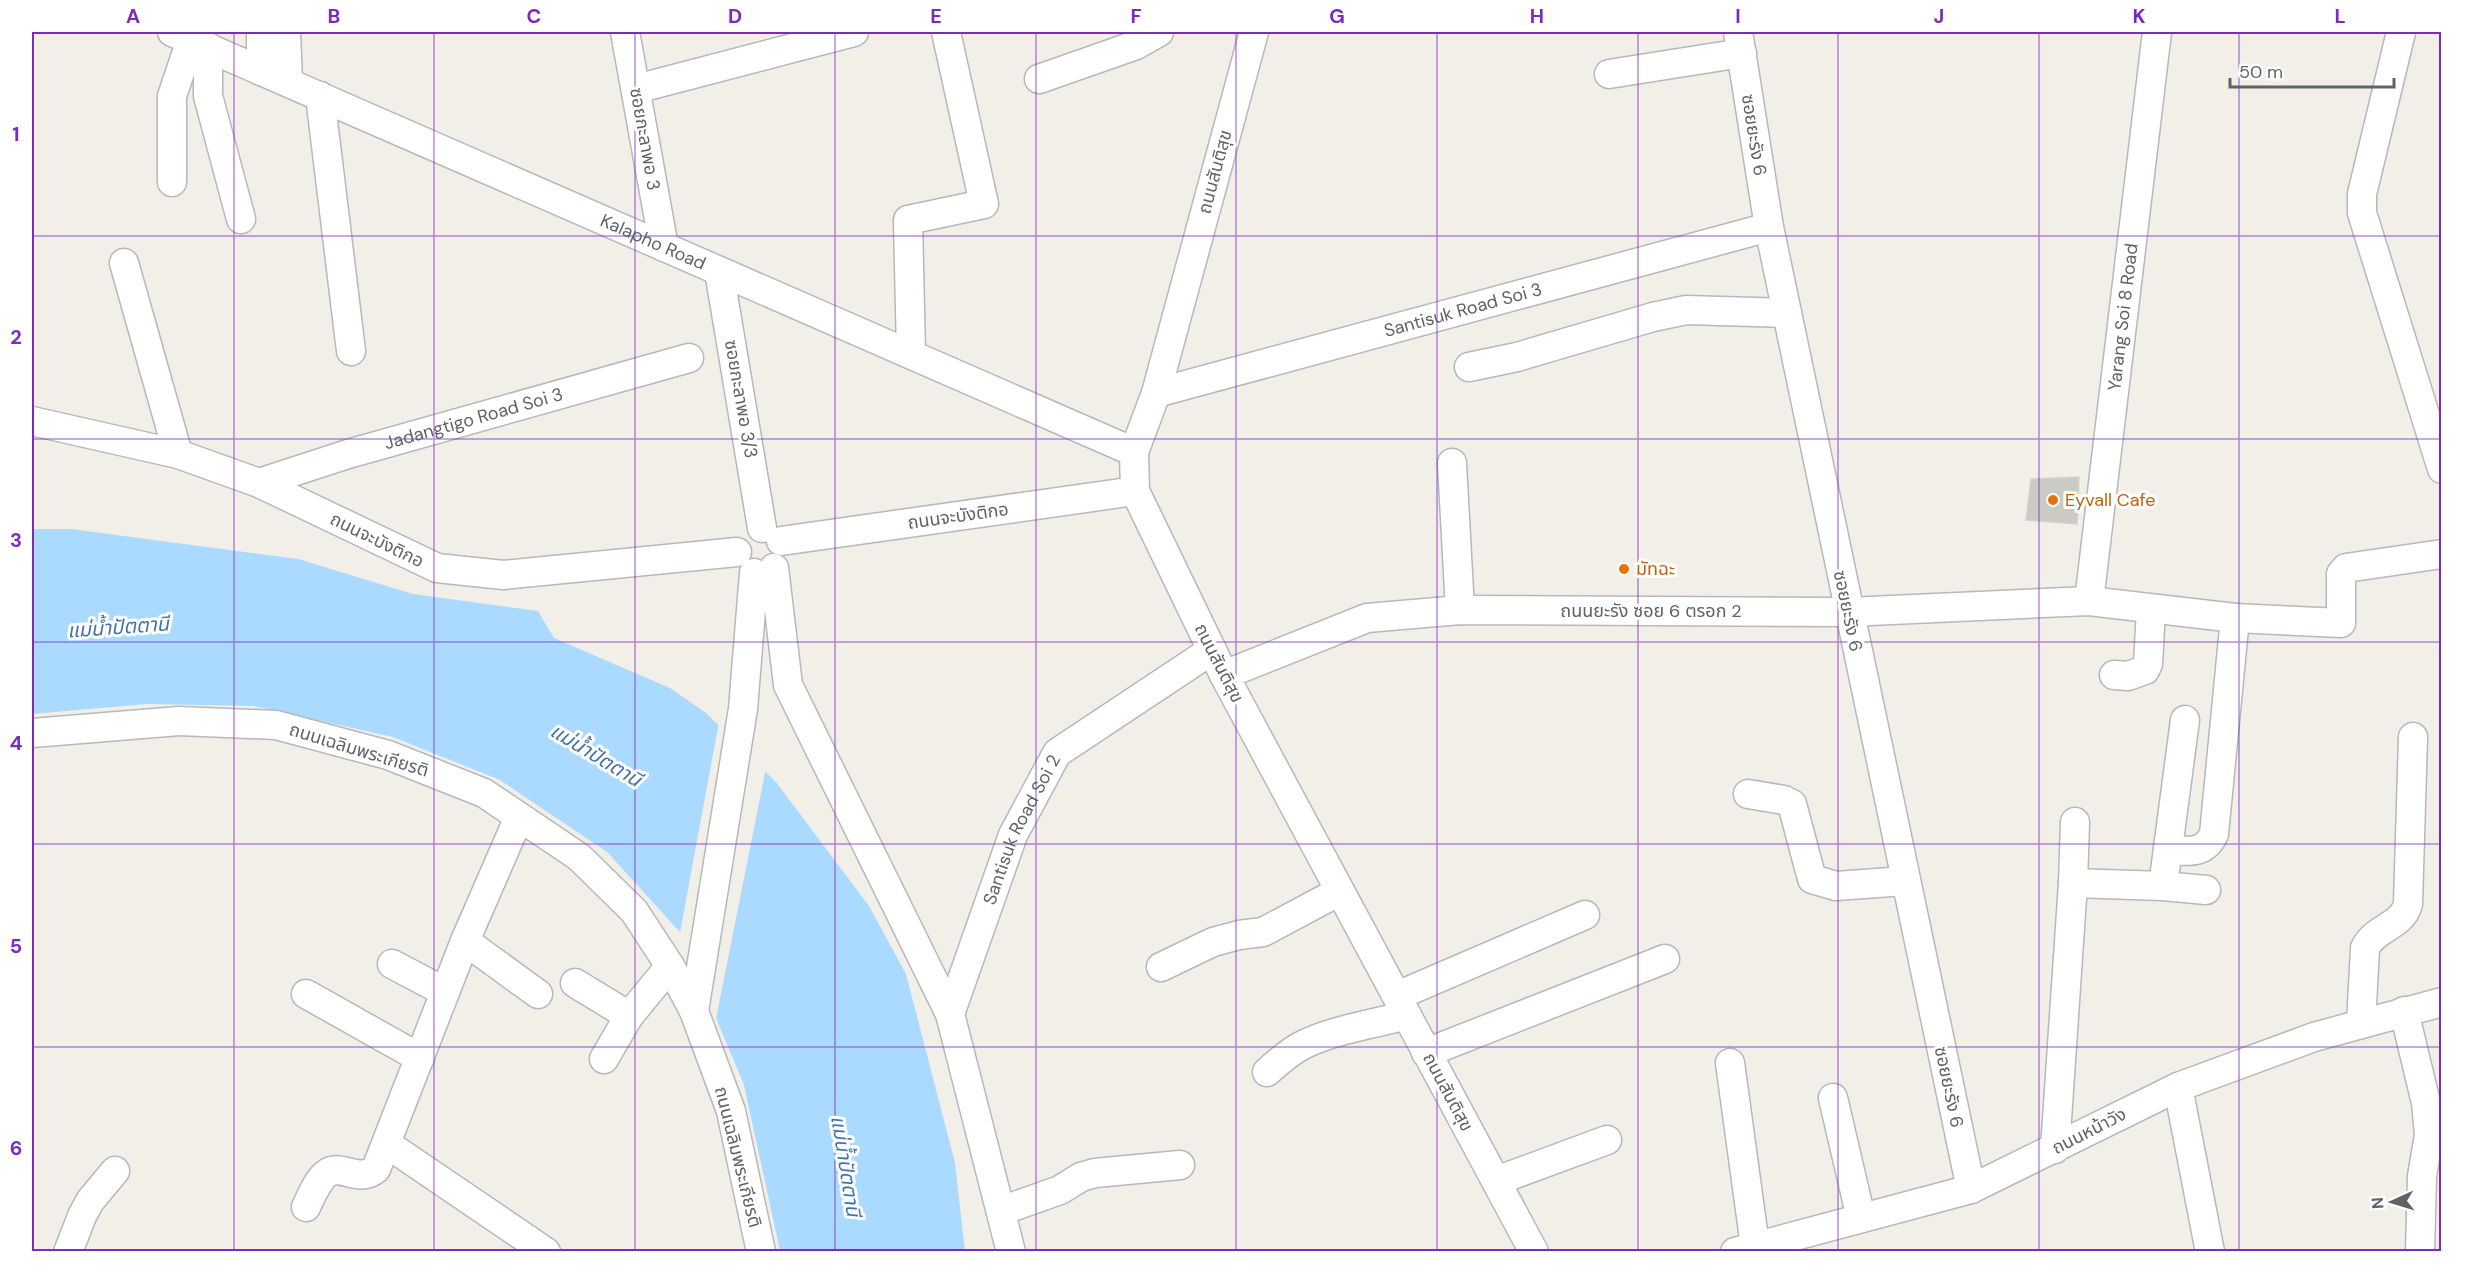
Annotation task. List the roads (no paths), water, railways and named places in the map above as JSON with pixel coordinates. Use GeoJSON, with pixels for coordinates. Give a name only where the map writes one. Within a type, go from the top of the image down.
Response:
{"type":"FeatureCollection","features":[{"type":"Feature","properties":{"kind":"street"},"geometry":{"type":"LineString","coordinates":[[261,32],[261,71]]}},
{"type":"Feature","properties":{"kind":"street"},"geometry":{"type":"LineString","coordinates":[[286,32],[288,82]]}},
{"type":"Feature","properties":{"kind":"street","name":"ซอยกะลาพอ 3"},"geometry":{"type":"LineString","coordinates":[[626,32],[664,247]]}},
{"type":"Feature","properties":{"kind":"street"},"geometry":{"type":"LineString","coordinates":[[636,89],[854,32]]}},
{"type":"Feature","properties":{"kind":"street"},"geometry":{"type":"LineString","coordinates":[[911,354],[908,220],[984,204],[946,32]]}},
{"type":"Feature","properties":{"kind":"street"},"geometry":{"type":"LineString","coordinates":[[1040,80],[1136,45],[1159,32]]}},
{"type":"Feature","properties":{"kind":"street","name":"ถนนสันติสุข"},"geometry":{"type":"LineString","coordinates":[[1254,32],[1156,393],[1134,452],[1135,491],[1224,675],[1534,1251]]}},
{"type":"Feature","properties":{"kind":"street","name":"Yarang Soi 8 Road"},"geometry":{"type":"LineString","coordinates":[[2089,601],[2157,32]]}},
{"type":"Feature","properties":{"kind":"street"},"geometry":{"type":"LineString","coordinates":[[2401,32],[2362,194],[2362,213],[2442,469]]}},
{"type":"Feature","properties":{"kind":"street"},"geometry":{"type":"LineString","coordinates":[[172,182],[172,96],[190,39]]}},
{"type":"Feature","properties":{"kind":"street"},"geometry":{"type":"LineString","coordinates":[[190,39],[241,219]]}},
{"type":"Feature","properties":{"kind":"street","name":"Kalapho Road"},"geometry":{"type":"LineString","coordinates":[[190,39],[1134,452]]}},
{"type":"Feature","properties":{"kind":"street"},"geometry":{"type":"LineString","coordinates":[[1609,74],[1740,42]]}},
{"type":"Feature","properties":{"kind":"street","name":"ซอยยะรัง 6"},"geometry":{"type":"LineString","coordinates":[[1740,42],[1769,227],[1848,612],[1971,1189]]}},
{"type":"Feature","properties":{"kind":"street"},"geometry":{"type":"LineString","coordinates":[[320,96],[351,351]]}},
{"type":"Feature","properties":{"kind":"street","name":"Santisuk Road Soi 3"},"geometry":{"type":"LineString","coordinates":[[1156,393],[1769,227]]}},
{"type":"Feature","properties":{"kind":"street"},"geometry":{"type":"LineString","coordinates":[[124,263],[178,454]]}},
{"type":"Feature","properties":{"kind":"street","name":"ซอยกะลาพอ 3/3"},"geometry":{"type":"LineString","coordinates":[[719,271],[762,552]]}},
{"type":"Feature","properties":{"kind":"street"},"geometry":{"type":"LineString","coordinates":[[1469,367],[1517,357],[1653,317],[1686,310],[1787,313]]}},
{"type":"Feature","properties":{"kind":"street","name":"Jadangtigo Road Soi 3"},"geometry":{"type":"LineString","coordinates":[[259,483],[360,451],[689,358]]}},
{"type":"Feature","properties":{"kind":"street","name":"ถนนจะบังติกอ"},"geometry":{"type":"LineString","coordinates":[[32,421],[178,454],[259,483],[437,568],[503,575],[762,552],[1135,491]]}},
{"type":"Feature","properties":{"kind":"street"},"geometry":{"type":"LineString","coordinates":[[1452,463],[1460,610]]}},
{"type":"Feature","properties":{"kind":"street"},"geometry":{"type":"LineString","coordinates":[[697,1001],[744,709],[762,552]]}},
{"type":"Feature","properties":{"kind":"street"},"geometry":{"type":"LineString","coordinates":[[762,552],[788,685],[950,1014],[1011,1251]]}},
{"type":"Feature","properties":{"kind":"street","name":"ถนนยะรัง ซอย 6 ตรอก 2"},"geometry":{"type":"LineString","coordinates":[[1224,675],[1367,618],[1460,610],[1848,612],[2089,601],[2235,618],[2341,623],[2341,574],[2346,568],[2442,554]]}},
{"type":"Feature","properties":{"kind":"street"},"geometry":{"type":"LineString","coordinates":[[2114,675],[2128,676],[2145,670],[2148,664],[2151,609]]}},
{"type":"Feature","properties":{"kind":"street"},"geometry":{"type":"LineString","coordinates":[[2168,850],[2193,852],[2200,850],[2207,846],[2214,834],[2235,618]]}},
{"type":"Feature","properties":{"kind":"street","name":"Santisuk Road Soi 2"},"geometry":{"type":"LineString","coordinates":[[950,1014],[1013,835],[1057,753],[1212,650]]}},
{"type":"Feature","properties":{"kind":"street"},"geometry":{"type":"LineString","coordinates":[[747,680],[788,685]]}},
{"type":"Feature","properties":{"kind":"street"},"geometry":{"type":"LineString","coordinates":[[2163,886],[2185,720]]}},
{"type":"Feature","properties":{"kind":"street","name":"ถนนเฉลิมพระเกียรติ"},"geometry":{"type":"LineString","coordinates":[[32,733],[178,721],[276,724],[388,755],[484,793],[579,857],[634,911],[670,966],[697,1001],[730,1111],[760,1251]]}},
{"type":"Feature","properties":{"kind":"street"},"geometry":{"type":"LineString","coordinates":[[2361,1023],[2365,948],[2370,938],[2398,921],[2405,913],[2408,904],[2413,737]]}},
{"type":"Feature","properties":{"kind":"street"},"geometry":{"type":"LineString","coordinates":[[1748,794],[1792,804],[1812,879],[1836,886],[1905,881]]}},
{"type":"Feature","properties":{"kind":"street"},"geometry":{"type":"LineString","coordinates":[[306,1207],[326,1173],[339,1170],[360,1176],[376,1169],[465,941],[519,817]]}},
{"type":"Feature","properties":{"kind":"street"},"geometry":{"type":"LineString","coordinates":[[2055,1149],[2075,822]]}},
{"type":"Feature","properties":{"kind":"street"},"geometry":{"type":"LineString","coordinates":[[2073,883],[2206,890]]}},
{"type":"Feature","properties":{"kind":"street"},"geometry":{"type":"LineString","coordinates":[[1161,967],[1213,942],[1263,932],[1340,891]]}},
{"type":"Feature","properties":{"kind":"street"},"geometry":{"type":"LineString","coordinates":[[1267,1072],[1285,1056],[1311,1042],[1402,1006],[1585,915]]}},
{"type":"Feature","properties":{"kind":"street"},"geometry":{"type":"LineString","coordinates":[[465,941],[538,994]]}},
{"type":"Feature","properties":{"kind":"street"},"geometry":{"type":"LineString","coordinates":[[1426,1053],[1665,959]]}},
{"type":"Feature","properties":{"kind":"street"},"geometry":{"type":"LineString","coordinates":[[392,964],[446,992]]}},
{"type":"Feature","properties":{"kind":"street"},"geometry":{"type":"LineString","coordinates":[[604,1059],[629,1016],[670,966]]}},
{"type":"Feature","properties":{"kind":"street"},"geometry":{"type":"LineString","coordinates":[[575,983],[629,1016]]}},
{"type":"Feature","properties":{"kind":"street"},"geometry":{"type":"LineString","coordinates":[[306,994],[420,1058]]}},
{"type":"Feature","properties":{"kind":"street","name":"ถนนหน้าวัง"},"geometry":{"type":"LineString","coordinates":[[1745,1249],[1971,1189],[2178,1087],[2314,1037],[2442,1002]]}},
{"type":"Feature","properties":{"kind":"street"},"geometry":{"type":"LineString","coordinates":[[2404,1011],[2426,1103],[2429,1135],[2422,1176],[2420,1251]]}},
{"type":"Feature","properties":{"kind":"street"},"geometry":{"type":"LineString","coordinates":[[1730,1063],[1745,1249]]}},
{"type":"Feature","properties":{"kind":"street"},"geometry":{"type":"LineString","coordinates":[[2178,1087],[2210,1251]]}},
{"type":"Feature","properties":{"kind":"street"},"geometry":{"type":"LineString","coordinates":[[1833,1098],[1861,1218]]}},
{"type":"Feature","properties":{"kind":"street"},"geometry":{"type":"LineString","coordinates":[[1496,1181],[1607,1140]]}},
{"type":"Feature","properties":{"kind":"street"},"geometry":{"type":"LineString","coordinates":[[387,1144],[546,1251]]}},
{"type":"Feature","properties":{"kind":"street"},"geometry":{"type":"LineString","coordinates":[[1001,1211],[1060,1190],[1081,1177],[1095,1173],[1180,1165]]}},
{"type":"Feature","properties":{"kind":"street"},"geometry":{"type":"LineString","coordinates":[[68,1251],[90,1201],[115,1171]]}},
{"type":"Feature","properties":{"kind":"water","name":"แม่น้ำปัตตานี"},"geometry":{"type":"Polygon","coordinates":[[[32,529],[71,529],[298,559],[413,594],[538,611],[554,638],[670,688],[706,713],[776,782],[869,906],[906,974],[955,1163],[965,1251],[780,1251],[744,1085],[680,932],[607,852],[500,780],[393,737],[254,706],[147,704],[32,714],[32,529]]]}},
{"type":"Feature","properties":{"kind":"place","name":"Eyvall Cafe"},"geometry":{"type":"Point","coordinates":[2053,500]}},
{"type":"Feature","properties":{"kind":"place","name":"มัทฉะ"},"geometry":{"type":"Point","coordinates":[1624,569]}}]}
